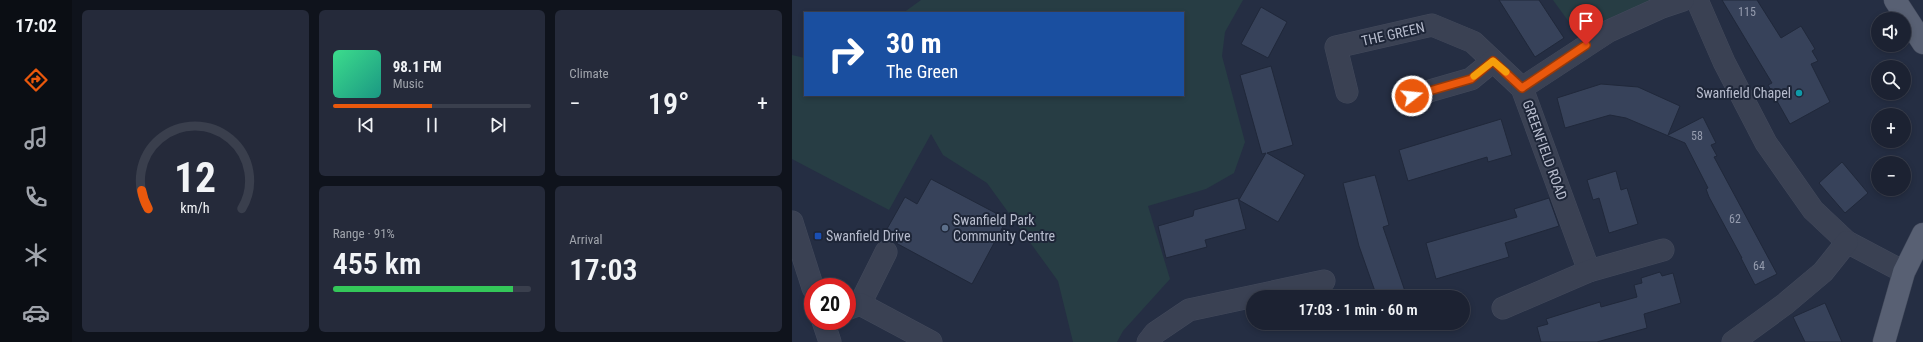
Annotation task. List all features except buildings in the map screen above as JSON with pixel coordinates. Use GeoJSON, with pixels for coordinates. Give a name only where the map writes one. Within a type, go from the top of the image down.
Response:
{"type":"FeatureCollection","features":[{"type":"Feature","properties":{"kind":"main road"},"geometry":{"type":"LineString","coordinates":[[1894,0],[1923,43]]}},
{"type":"Feature","properties":{"kind":"main road"},"geometry":{"type":"LineString","coordinates":[[1884,342],[1904,272],[1923,234]]}},
{"type":"Feature","properties":{"kind":"street","name":"GREENFIELD ROAD"},"geometry":{"type":"LineString","coordinates":[[1589,271],[1522,88],[1609,31],[1662,7],[1683,0]]}},
{"type":"Feature","properties":{"kind":"street"},"geometry":{"type":"LineString","coordinates":[[1697,0],[1724,62],[1766,143],[1813,210],[1847,242],[1904,272]]}},
{"type":"Feature","properties":{"kind":"street","name":"THE GREEN"},"geometry":{"type":"LineString","coordinates":[[1347,92],[1336,48],[1432,25],[1473,42],[1522,88]]}},
{"type":"Feature","properties":{"kind":"street"},"geometry":{"type":"LineString","coordinates":[[1412,96],[1471,79],[1493,61]]}},
{"type":"Feature","properties":{"kind":"street"},"geometry":{"type":"LineString","coordinates":[[792,222],[810,278]]}},
{"type":"Feature","properties":{"kind":"street"},"geometry":{"type":"LineString","coordinates":[[1733,342],[1785,304],[1823,272],[1847,242]]}},
{"type":"Feature","properties":{"kind":"street"},"geometry":{"type":"LineString","coordinates":[[1503,308],[1589,271],[1663,250]]}},
{"type":"Feature","properties":{"kind":"street"},"geometry":{"type":"LineString","coordinates":[[856,304],[886,252]]}},
{"type":"Feature","properties":{"kind":"street"},"geometry":{"type":"LineString","coordinates":[[1157,339],[1189,310],[1324,281]]}},
{"type":"Feature","properties":{"kind":"street"},"geometry":{"type":"LineString","coordinates":[[856,308],[931,342]]}},
{"type":"Feature","properties":{"kind":"street"},"geometry":{"type":"LineString","coordinates":[[827,330],[830,342]]}},
{"type":"Feature","properties":{"kind":"shaded area"},"geometry":{"type":"Polygon","coordinates":[[[921,0],[1243,0],[1225,32],[1222,56],[1245,142],[1234,173],[1206,189],[1148,206],[1170,279],[1123,331],[1117,342],[1073,342],[1058,281],[987,183],[943,155],[931,134],[889,210],[792,159],[792,55],[804,58],[804,96],[1184,96],[1184,12],[904,12],[921,0]]]}},
{"type":"Feature","properties":{"kind":"shaded area"},"geometry":{"type":"Polygon","coordinates":[[[1553,0],[1653,0],[1579,36],[1553,0]]]}},
{"type":"Feature","properties":{"kind":"slow traffic"},"geometry":{"type":"LineString","coordinates":[[1474,76],[1493,61],[1506,72]]}},
{"type":"Feature","properties":{"kind":"place","name":"Swanfield Chapel"},"geometry":{"type":"Point","coordinates":[1799,93]}},
{"type":"Feature","properties":{"kind":"place","name":"Swanfield Park Community Centre"},"geometry":{"type":"Point","coordinates":[945,228]}},
{"type":"Feature","properties":{"kind":"place","name":"Swanfield Drive"},"geometry":{"type":"Point","coordinates":[818,236]}},
{"type":"Feature","properties":{"kind":"route"},"geometry":{"type":"LineString","coordinates":[[1412,96],[1471,79],[1493,61],[1522,88],[1586,45]]}}]}
